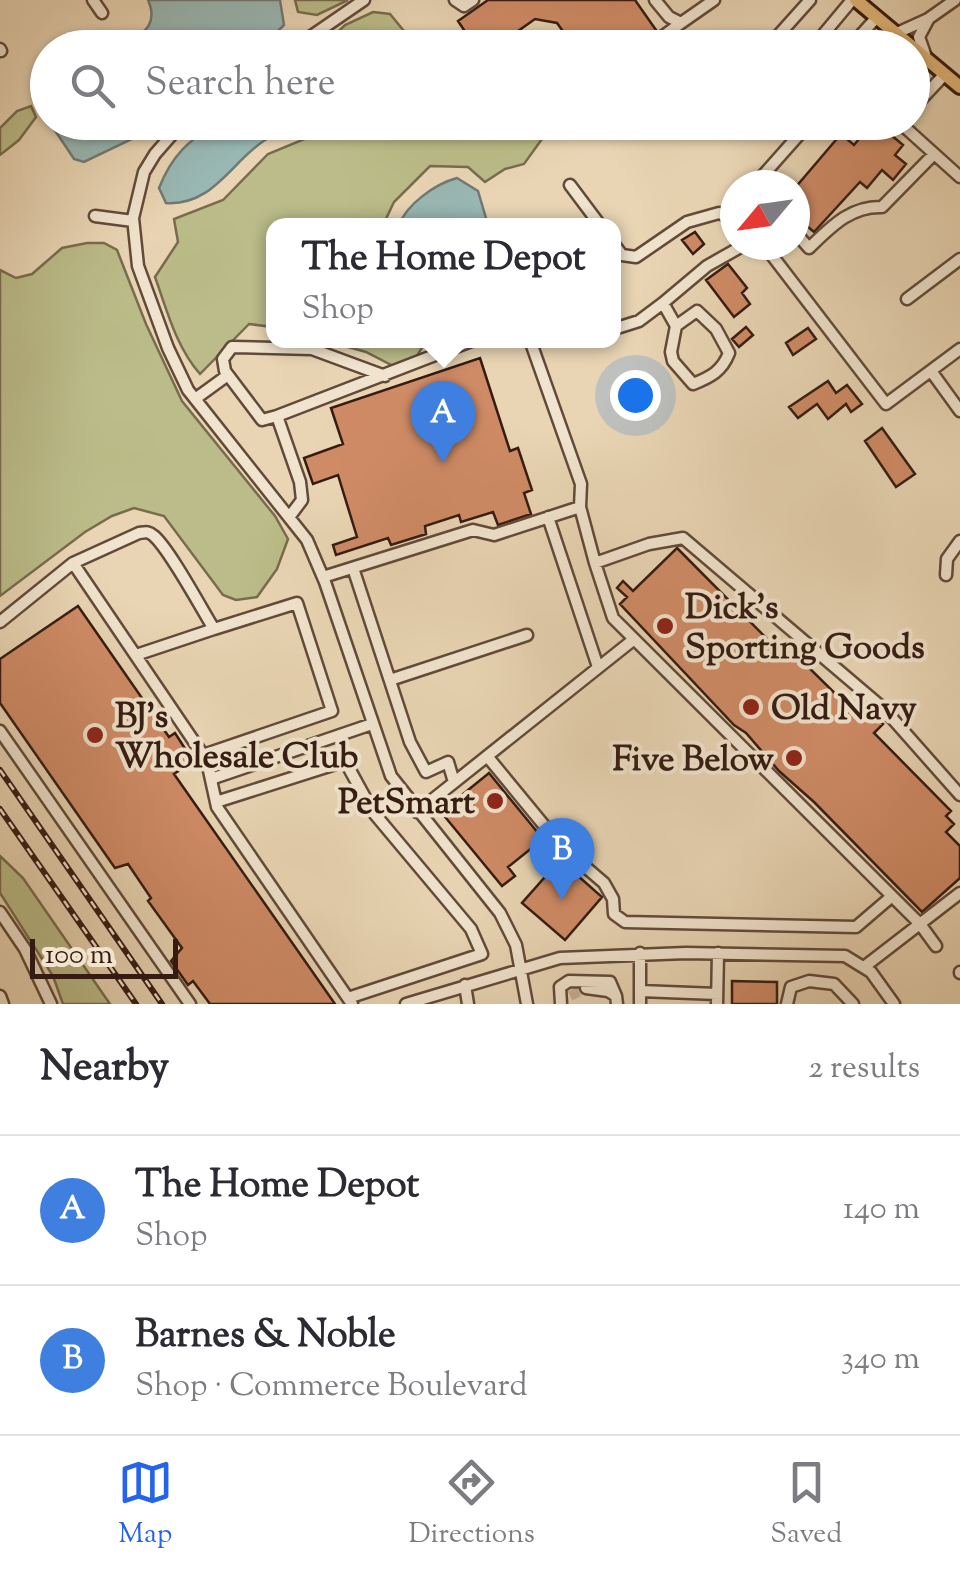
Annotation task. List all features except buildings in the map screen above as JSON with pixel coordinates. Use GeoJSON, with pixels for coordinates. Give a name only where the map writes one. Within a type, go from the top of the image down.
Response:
{"type":"FeatureCollection","features":[{"type":"Feature","properties":{"kind":"main road"},"geometry":{"type":"LineString","coordinates":[[854,0],[893,30]]}},
{"type":"Feature","properties":{"kind":"main road"},"geometry":{"type":"LineString","coordinates":[[930,60],[955,79]]}},
{"type":"Feature","properties":{"kind":"street"},"geometry":{"type":"LineString","coordinates":[[93,0],[102,13]]}},
{"type":"Feature","properties":{"kind":"street"},"geometry":{"type":"LineString","coordinates":[[320,30],[364,0]]}},
{"type":"Feature","properties":{"kind":"street"},"geometry":{"type":"LineString","coordinates":[[455,0],[464,6],[473,0]]}},
{"type":"Feature","properties":{"kind":"street"},"geometry":{"type":"LineString","coordinates":[[655,0],[669,17],[682,23]]}},
{"type":"Feature","properties":{"kind":"street"},"geometry":{"type":"LineString","coordinates":[[783,30],[810,0]]}},
{"type":"Feature","properties":{"kind":"street"},"geometry":{"type":"LineString","coordinates":[[828,30],[854,0]]}},
{"type":"Feature","properties":{"kind":"street"},"geometry":{"type":"LineString","coordinates":[[904,30],[956,0]]}},
{"type":"Feature","properties":{"kind":"street"},"geometry":{"type":"LineString","coordinates":[[672,30],[706,2]]}},
{"type":"Feature","properties":{"kind":"street"},"geometry":{"type":"LineString","coordinates":[[865,30],[877,17]]}},
{"type":"Feature","properties":{"kind":"street"},"geometry":{"type":"LineString","coordinates":[[923,30],[928,19]]}},
{"type":"Feature","properties":{"kind":"street"},"geometry":{"type":"LineString","coordinates":[[930,96],[955,79]]}},
{"type":"Feature","properties":{"kind":"street"},"geometry":{"type":"LineString","coordinates":[[167,140],[144,172],[133,221],[134,250],[173,360],[195,399],[290,516],[314,554],[392,776],[492,901],[516,945],[527,1004]]}},
{"type":"Feature","properties":{"kind":"street"},"geometry":{"type":"LineString","coordinates":[[768,170],[796,140]]}},
{"type":"Feature","properties":{"kind":"street"},"geometry":{"type":"LineString","coordinates":[[919,140],[960,177]]}},
{"type":"Feature","properties":{"kind":"street"},"geometry":{"type":"LineString","coordinates":[[810,247],[845,214],[870,206],[882,207],[934,154]]}},
{"type":"Feature","properties":{"kind":"street"},"geometry":{"type":"LineString","coordinates":[[570,185],[594,218]]}},
{"type":"Feature","properties":{"kind":"street"},"geometry":{"type":"LineString","coordinates":[[621,254],[636,257],[687,222],[720,213]]}},
{"type":"Feature","properties":{"kind":"street"},"geometry":{"type":"LineString","coordinates":[[95,216],[133,221]]}},
{"type":"Feature","properties":{"kind":"street"},"geometry":{"type":"LineString","coordinates":[[621,327],[639,322],[720,259]]}},
{"type":"Feature","properties":{"kind":"street"},"geometry":{"type":"LineString","coordinates":[[907,299],[960,259]]}},
{"type":"Feature","properties":{"kind":"street"},"geometry":{"type":"LineString","coordinates":[[776,260],[886,404],[960,349]]}},
{"type":"Feature","properties":{"kind":"street"},"geometry":{"type":"LineString","coordinates":[[663,303],[676,326],[671,352],[674,361],[692,384],[710,378],[724,366],[729,353],[716,329],[697,311],[676,326]]}},
{"type":"Feature","properties":{"kind":"street"},"geometry":{"type":"LineString","coordinates":[[266,348],[232,347],[223,359],[228,375],[262,420],[454,348]]}},
{"type":"Feature","properties":{"kind":"street"},"geometry":{"type":"LineString","coordinates":[[277,348],[312,349],[386,376]]}},
{"type":"Feature","properties":{"kind":"street"},"geometry":{"type":"LineString","coordinates":[[533,348],[581,484],[580,506],[608,610],[633,640],[920,924],[936,946]]}},
{"type":"Feature","properties":{"kind":"street"},"geometry":{"type":"LineString","coordinates":[[931,371],[960,411]]}},
{"type":"Feature","properties":{"kind":"street"},"geometry":{"type":"LineString","coordinates":[[195,399],[228,375]]}},
{"type":"Feature","properties":{"kind":"street"},"geometry":{"type":"LineString","coordinates":[[278,416],[300,482],[302,500],[290,516]]}},
{"type":"Feature","properties":{"kind":"street"},"geometry":{"type":"LineString","coordinates":[[323,577],[473,530],[494,536],[580,506]]}},
{"type":"Feature","properties":{"kind":"street"},"geometry":{"type":"LineString","coordinates":[[548,517],[598,667]]}},
{"type":"Feature","properties":{"kind":"street"},"geometry":{"type":"LineString","coordinates":[[0,622],[73,563],[138,532],[153,535],[214,629]]}},
{"type":"Feature","properties":{"kind":"street"},"geometry":{"type":"LineString","coordinates":[[594,564],[649,544],[682,538],[884,708],[960,795]]}},
{"type":"Feature","properties":{"kind":"street"},"geometry":{"type":"LineString","coordinates":[[946,575],[947,559],[960,541]]}},
{"type":"Feature","properties":{"kind":"street"},"geometry":{"type":"LineString","coordinates":[[73,563],[202,755],[216,802],[350,1001],[482,954],[471,929],[390,836],[345,761],[216,802]]}},
{"type":"Feature","properties":{"kind":"street"},"geometry":{"type":"LineString","coordinates":[[353,568],[410,742],[426,772],[448,762],[454,782]]}},
{"type":"Feature","properties":{"kind":"street"},"geometry":{"type":"LineString","coordinates":[[136,655],[297,603],[332,711],[202,755]]}},
{"type":"Feature","properties":{"kind":"street"},"geometry":{"type":"LineString","coordinates":[[390,680],[527,635]]}},
{"type":"Feature","properties":{"kind":"street"},"geometry":{"type":"LineString","coordinates":[[417,812],[633,640]]}},
{"type":"Feature","properties":{"kind":"street"},"geometry":{"type":"LineString","coordinates":[[211,779],[372,724]]}},
{"type":"Feature","properties":{"kind":"street"},"geometry":{"type":"LineString","coordinates":[[0,731],[190,1004]]}},
{"type":"Feature","properties":{"kind":"street"},"geometry":{"type":"LineString","coordinates":[[488,756],[561,846],[604,882],[613,898],[614,914],[625,922],[856,926],[892,897]]}},
{"type":"Feature","properties":{"kind":"street"},"geometry":{"type":"LineString","coordinates":[[864,967],[960,893]]}},
{"type":"Feature","properties":{"kind":"street"},"geometry":{"type":"LineString","coordinates":[[0,912],[25,949],[51,1004]]}},
{"type":"Feature","properties":{"kind":"street"},"geometry":{"type":"LineString","coordinates":[[640,953],[640,1004]]}},
{"type":"Feature","properties":{"kind":"street"},"geometry":{"type":"LineString","coordinates":[[640,991],[717,999],[718,953]]}},
{"type":"Feature","properties":{"kind":"street"},"geometry":{"type":"LineString","coordinates":[[406,1004],[573,956],[718,953],[845,956],[878,979],[894,1004]]}},
{"type":"Feature","properties":{"kind":"street"},"geometry":{"type":"LineString","coordinates":[[565,1002],[560,987],[568,981],[610,982],[616,1000]]}},
{"type":"Feature","properties":{"kind":"street"},"geometry":{"type":"LineString","coordinates":[[787,1004],[791,987],[809,981],[834,984],[853,1004]]}},
{"type":"Feature","properties":{"kind":"street"},"geometry":{"type":"LineString","coordinates":[[466,985],[468,1004]]}},
{"type":"Feature","properties":{"kind":"street"},"geometry":{"type":"LineString","coordinates":[[586,988],[608,991],[616,1000]]}},
{"type":"Feature","properties":{"kind":"street"},"geometry":{"type":"LineString","coordinates":[[0,996],[3,1004]]}},
{"type":"Feature","properties":{"kind":"green space"},"geometry":{"type":"Polygon","coordinates":[[[295,0],[348,0],[317,15],[298,12],[295,0]]]}},
{"type":"Feature","properties":{"kind":"green space"},"geometry":{"type":"Polygon","coordinates":[[[373,12],[390,14],[403,30],[340,30],[373,12]]]}},
{"type":"Feature","properties":{"kind":"green space"},"geometry":{"type":"Polygon","coordinates":[[[30,106],[30,125],[0,155],[0,128],[17,111],[30,106]]]}},
{"type":"Feature","properties":{"kind":"green space"},"geometry":{"type":"Polygon","coordinates":[[[302,140],[541,140],[524,164],[505,169],[485,182],[468,167],[430,166],[394,202],[386,218],[266,218],[266,326],[249,324],[200,374],[173,328],[155,277],[178,242],[174,219],[223,200],[268,154],[302,140]]]}},
{"type":"Feature","properties":{"kind":"green space"},"geometry":{"type":"Polygon","coordinates":[[[104,243],[117,250],[182,401],[275,516],[288,539],[277,569],[257,597],[236,600],[223,595],[164,516],[134,508],[85,532],[0,596],[0,270],[16,278],[32,274],[62,248],[104,243]]]}},
{"type":"Feature","properties":{"kind":"green space"},"geometry":{"type":"Polygon","coordinates":[[[352,348],[422,348],[411,366],[399,369],[352,348]]]}},
{"type":"Feature","properties":{"kind":"green space"},"geometry":{"type":"Polygon","coordinates":[[[0,856],[23,878],[110,1004],[63,1004],[53,976],[0,893],[0,856]]]}},
{"type":"Feature","properties":{"kind":"water"},"geometry":{"type":"Polygon","coordinates":[[[148,0],[280,0],[284,25],[279,30],[145,30],[151,9],[148,0]]]}},
{"type":"Feature","properties":{"kind":"water"},"geometry":{"type":"Polygon","coordinates":[[[61,140],[130,140],[84,162],[74,159],[61,140]]]}},
{"type":"Feature","properties":{"kind":"water"},"geometry":{"type":"Polygon","coordinates":[[[265,140],[197,198],[166,203],[159,188],[175,158],[189,143],[265,140]]]}},
{"type":"Feature","properties":{"kind":"water"},"geometry":{"type":"Polygon","coordinates":[[[457,178],[478,191],[486,218],[403,218],[423,196],[457,178]]]}},
{"type":"Feature","properties":{"kind":"tunnel"},"geometry":{"type":"LineString","coordinates":[[570,996],[586,988]]}},
{"type":"Feature","properties":{"kind":"railway"},"geometry":{"type":"LineString","coordinates":[[0,770],[162,1004]]}},
{"type":"Feature","properties":{"kind":"railway"},"geometry":{"type":"LineString","coordinates":[[0,809],[136,1004]]}},
{"type":"Feature","properties":{"kind":"place","name":"The Home Depot"},"geometry":{"type":"Point","coordinates":[443,463]}},
{"type":"Feature","properties":{"kind":"place","name":"Dick's Sporting Goods"},"geometry":{"type":"Point","coordinates":[665,626]}},
{"type":"Feature","properties":{"kind":"place","name":"Old Navy"},"geometry":{"type":"Point","coordinates":[751,707]}},
{"type":"Feature","properties":{"kind":"place","name":"BJ's Wholesale Club"},"geometry":{"type":"Point","coordinates":[95,735]}},
{"type":"Feature","properties":{"kind":"place","name":"Five Below"},"geometry":{"type":"Point","coordinates":[794,758]}},
{"type":"Feature","properties":{"kind":"place","name":"PetSmart"},"geometry":{"type":"Point","coordinates":[495,801]}},
{"type":"Feature","properties":{"kind":"place","name":"Barnes & Noble"},"geometry":{"type":"Point","coordinates":[562,900]}}]}
